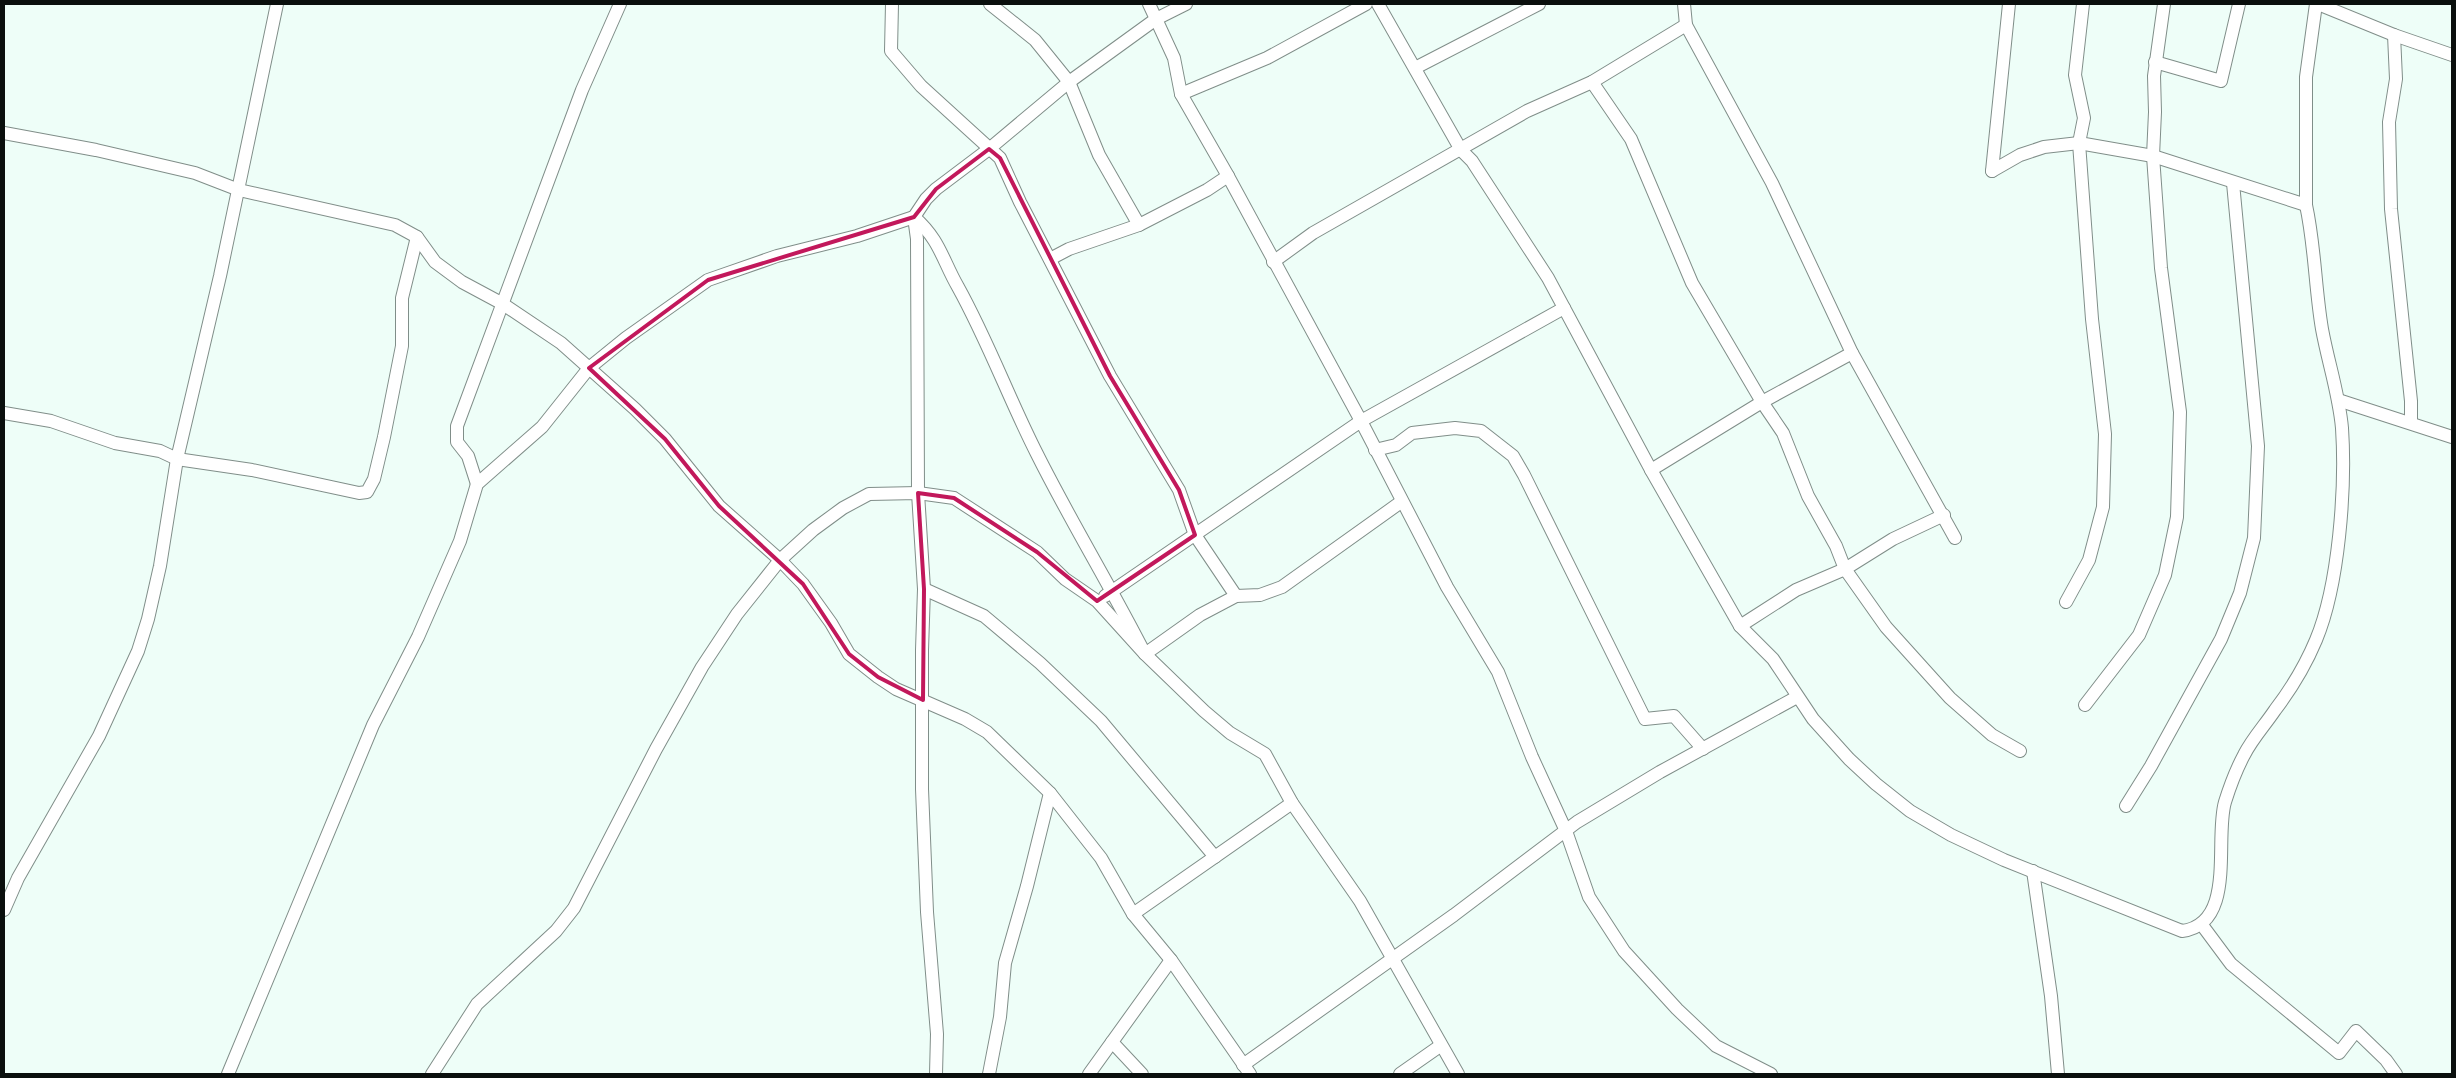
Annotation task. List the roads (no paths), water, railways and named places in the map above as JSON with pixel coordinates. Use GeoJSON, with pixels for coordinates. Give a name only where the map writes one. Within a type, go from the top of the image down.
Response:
{"type":"FeatureCollection","features":[{"type":"Feature","properties":{"kind":"street"},"geometry":{"type":"LineString","coordinates":[[4,910],[18,878],[99,736],[138,651],[160,566],[177,459],[239,190],[277,4]]}},
{"type":"Feature","properties":{"kind":"street"},"geometry":{"type":"LineString","coordinates":[[477,484],[468,456],[457,442],[458,426],[582,90],[620,4]]}},
{"type":"Feature","properties":{"kind":"street"},"geometry":{"type":"LineString","coordinates":[[892,4],[891,51],[921,86],[1000,158],[1020,202],[1110,376],[1178,490],[1195,534],[1236,596]]}},
{"type":"Feature","properties":{"kind":"street"},"geometry":{"type":"LineString","coordinates":[[990,4],[1035,40],[1069,82],[1100,155],[1139,225]]}},
{"type":"Feature","properties":{"kind":"street"},"geometry":{"type":"LineString","coordinates":[[1149,4],[1174,58],[1181,94],[1228,176],[1361,421],[1401,502],[1447,587],[1498,672],[1532,757],[1566,831],[1589,897],[1624,952],[1677,1009],[1716,1046],[1772,1074]]}},
{"type":"Feature","properties":{"kind":"street"},"geometry":{"type":"LineString","coordinates":[[228,1074],[373,725],[418,637],[457,548],[477,484],[542,426],[588,368],[626,338],[708,280],[777,256],[856,236],[914,217],[926,199],[936,189],[990,149],[1069,82],[1156,19],[1186,4]]}},
{"type":"Feature","properties":{"kind":"street"},"geometry":{"type":"LineString","coordinates":[[1181,94],[1267,58],[1366,4]]}},
{"type":"Feature","properties":{"kind":"street"},"geometry":{"type":"LineString","coordinates":[[1378,4],[1461,150],[1472,161],[1548,278],[1651,470],[1740,626],[1773,659],[1813,719],[1849,759],[1876,784],[1910,811],[1951,835],[2004,860],[2170,928],[2182,931],[2193,930],[2202,925],[2216,900],[2223,813],[2232,782],[2244,755],[2288,693],[2316,640],[2327,608],[2341,516],[2342,428],[2338,400],[2322,328],[2311,224],[2306,205],[2306,77],[2317,4],[2394,35],[2452,55]]}},
{"type":"Feature","properties":{"kind":"street"},"geometry":{"type":"LineString","coordinates":[[1415,68],[1539,4]]}},
{"type":"Feature","properties":{"kind":"street"},"geometry":{"type":"LineString","coordinates":[[1684,4],[1686,25],[1772,183],[1852,353],[1944,515],[1955,538]]}},
{"type":"Feature","properties":{"kind":"street"},"geometry":{"type":"LineString","coordinates":[[2009,4],[1992,171],[2020,155],[2044,147],[2079,143],[2153,156],[2306,205]]}},
{"type":"Feature","properties":{"kind":"street"},"geometry":{"type":"LineString","coordinates":[[2066,602],[2089,560],[2103,508],[2105,444],[2092,319],[2079,143],[2084,118],[2075,76],[2083,4]]}},
{"type":"Feature","properties":{"kind":"street"},"geometry":{"type":"LineString","coordinates":[[2085,706],[2139,635],[2165,575],[2177,517],[2180,412],[2161,268],[2153,156],[2155,62],[2164,4]]}},
{"type":"Feature","properties":{"kind":"street"},"geometry":{"type":"LineString","coordinates":[[2155,62],[2220,81],[2239,4]]}},
{"type":"Feature","properties":{"kind":"street"},"geometry":{"type":"LineString","coordinates":[[1273,262],[1313,234],[1528,111],[1592,82],[1686,25]]}},
{"type":"Feature","properties":{"kind":"street"},"geometry":{"type":"LineString","coordinates":[[2394,35],[2396,79],[2389,122],[2391,209],[2411,401],[2411,424]]}},
{"type":"Feature","properties":{"kind":"street"},"geometry":{"type":"LineString","coordinates":[[1592,82],[1632,140],[1692,283],[1762,402],[1783,433],[1808,496],[1836,546],[1845,569],[1886,627],[1950,698],[1992,735],[2020,751]]}},
{"type":"Feature","properties":{"kind":"street"},"geometry":{"type":"LineString","coordinates":[[4,133],[96,150],[195,173],[239,190],[395,225],[417,237],[435,262],[462,282],[503,304],[561,343],[665,439],[719,506],[780,560],[803,584],[832,624],[849,654],[878,677],[922,700],[966,719],[987,732],[1050,793],[1101,858],[1133,914],[1171,960],[1246,1069],[1566,831],[1614,799],[1797,697]]}},
{"type":"Feature","properties":{"kind":"street"},"geometry":{"type":"LineString","coordinates":[[1050,259],[1070,249],[1139,225],[1207,190],[1228,176]]}},
{"type":"Feature","properties":{"kind":"street"},"geometry":{"type":"LineString","coordinates":[[2126,806],[2151,766],[2221,640],[2240,593],[2254,538],[2258,446],[2234,183]]}},
{"type":"Feature","properties":{"kind":"street"},"geometry":{"type":"LineString","coordinates":[[914,217],[917,239],[918,494],[924,589],[922,789],[927,912],[937,1034],[936,1074]]}},
{"type":"Feature","properties":{"kind":"street"},"geometry":{"type":"LineString","coordinates":[[914,217],[930,231],[945,257],[957,285],[973,312],[1037,454],[1145,654]]}},
{"type":"Feature","properties":{"kind":"street"},"geometry":{"type":"LineString","coordinates":[[4,413],[51,421],[115,443],[160,451],[177,459],[252,470],[367,492],[374,479],[402,346],[402,298],[417,237]]}},
{"type":"Feature","properties":{"kind":"street"},"geometry":{"type":"LineString","coordinates":[[1097,601],[1361,421],[1564,308]]}},
{"type":"Feature","properties":{"kind":"street"},"geometry":{"type":"LineString","coordinates":[[1651,470],[1762,402],[1852,353]]}},
{"type":"Feature","properties":{"kind":"street"},"geometry":{"type":"LineString","coordinates":[[2338,400],[2452,437]]}},
{"type":"Feature","properties":{"kind":"street"},"geometry":{"type":"LineString","coordinates":[[1375,450],[1396,445],[1412,433],[1455,428],[1481,430],[1512,456],[1524,475],[1645,718],[1674,716],[1702,749]]}},
{"type":"Feature","properties":{"kind":"street"},"geometry":{"type":"LineString","coordinates":[[432,1074],[477,1004],[556,931],[574,908],[656,749],[702,667],[736,614],[780,560],[813,530],[843,508],[869,494],[883,492],[954,498],[1037,552],[1065,579],[1097,601],[1145,654],[1230,733],[1265,754],[1292,804],[1360,902],[1393,958],[1440,1046],[1458,1074]]}},
{"type":"Feature","properties":{"kind":"street"},"geometry":{"type":"LineString","coordinates":[[1145,654],[1200,616],[1236,596],[1260,595],[1282,588],[1401,502]]}},
{"type":"Feature","properties":{"kind":"street"},"geometry":{"type":"LineString","coordinates":[[1740,626],[1796,590],[1845,569],[1893,539],[1944,515]]}},
{"type":"Feature","properties":{"kind":"street"},"geometry":{"type":"LineString","coordinates":[[924,589],[984,616],[1040,663],[1101,722],[1215,856]]}},
{"type":"Feature","properties":{"kind":"street"},"geometry":{"type":"LineString","coordinates":[[989,1074],[1002,1004],[1005,963],[1027,886],[1050,793]]}},
{"type":"Feature","properties":{"kind":"street"},"geometry":{"type":"LineString","coordinates":[[1133,914],[1292,804]]}},
{"type":"Feature","properties":{"kind":"street"},"geometry":{"type":"LineString","coordinates":[[2033,871],[2051,996],[2058,1074]]}},
{"type":"Feature","properties":{"kind":"street"},"geometry":{"type":"LineString","coordinates":[[2202,925],[2231,964],[2339,1053],[2356,1031],[2386,1060],[2396,1074]]}},
{"type":"Feature","properties":{"kind":"street"},"geometry":{"type":"LineString","coordinates":[[1089,1074],[1171,960]]}},
{"type":"Feature","properties":{"kind":"street"},"geometry":{"type":"LineString","coordinates":[[1112,1042],[1142,1074]]}},
{"type":"Feature","properties":{"kind":"street"},"geometry":{"type":"LineString","coordinates":[[1400,1074],[1440,1046]]}}]}
